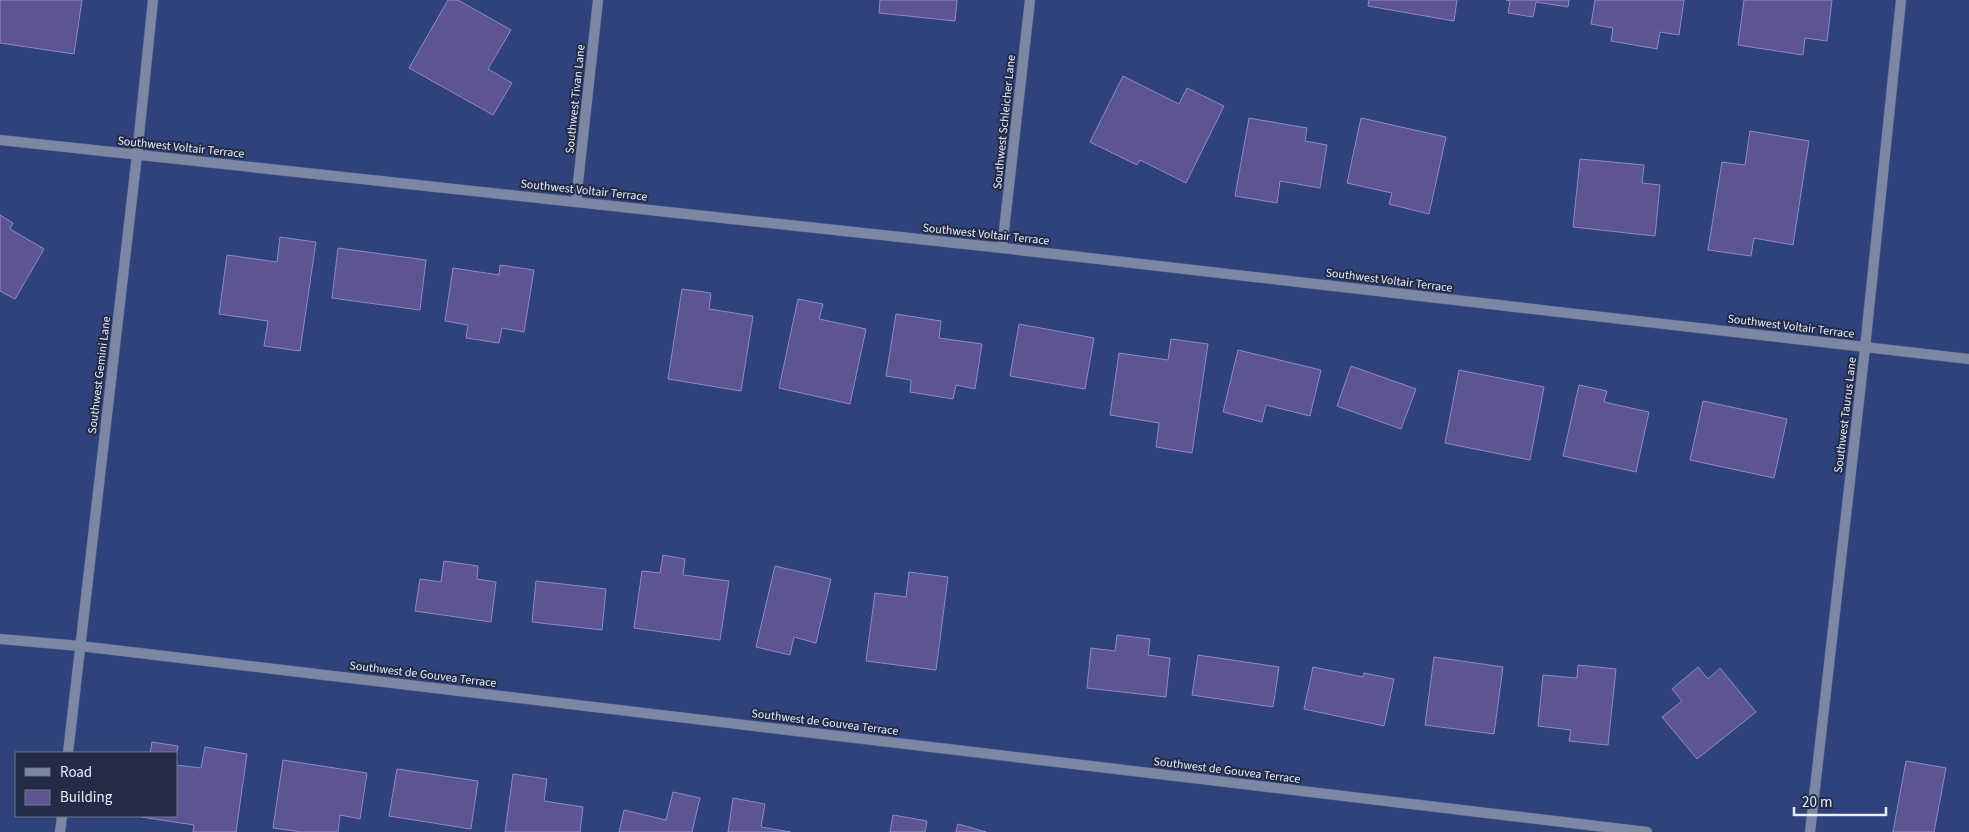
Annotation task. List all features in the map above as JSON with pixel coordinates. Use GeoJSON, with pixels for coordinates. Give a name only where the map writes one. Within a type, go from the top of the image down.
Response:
{"type":"FeatureCollection","features":[{"type":"Feature","properties":{"kind":"street","name":"Southwest Gemini Lane"},"geometry":{"type":"LineString","coordinates":[[68,752],[153,0]]}},
{"type":"Feature","properties":{"kind":"street","name":"Southwest Tivan Lane"},"geometry":{"type":"LineString","coordinates":[[576,201],[598,0]]}},
{"type":"Feature","properties":{"kind":"street","name":"Southwest Schleicher Lane"},"geometry":{"type":"LineString","coordinates":[[1002,248],[1030,0]]}},
{"type":"Feature","properties":{"kind":"street","name":"Southwest Taurus Lane"},"geometry":{"type":"LineString","coordinates":[[1810,832],[1865,348],[1901,0]]}},
{"type":"Feature","properties":{"kind":"street","name":"Southwest Voltair Terrace"},"geometry":{"type":"LineString","coordinates":[[0,140],[1002,248],[1969,359]]}},
{"type":"Feature","properties":{"kind":"street","name":"Southwest de Gouvea Terrace"},"geometry":{"type":"LineString","coordinates":[[0,639],[80,646],[1646,832]]}},
{"type":"Feature","properties":{"kind":"street"},"geometry":{"type":"LineString","coordinates":[[60,832],[62,817]]}},
{"type":"Feature","properties":{"kind":"building"},"geometry":{"type":"Polygon","coordinates":[[[0,0],[82,0],[74,54],[0,43],[0,0]]]}},
{"type":"Feature","properties":{"kind":"building"},"geometry":{"type":"Polygon","coordinates":[[[448,0],[458,0],[511,30],[488,69],[512,83],[493,115],[409,68],[448,0]]]}},
{"type":"Feature","properties":{"kind":"building"},"geometry":{"type":"Polygon","coordinates":[[[880,0],[957,0],[955,21],[879,13],[880,0]]]}},
{"type":"Feature","properties":{"kind":"building"},"geometry":{"type":"Polygon","coordinates":[[[1369,0],[1457,0],[1454,21],[1368,6],[1369,0]]]}},
{"type":"Feature","properties":{"kind":"building"},"geometry":{"type":"Polygon","coordinates":[[[1506,0],[1569,0],[1568,7],[1536,2],[1533,17],[1508,13],[1510,1],[1506,0]]]}},
{"type":"Feature","properties":{"kind":"building"},"geometry":{"type":"Polygon","coordinates":[[[1595,0],[1684,0],[1679,35],[1660,32],[1657,49],[1611,41],[1613,28],[1591,24],[1595,0]]]}},
{"type":"Feature","properties":{"kind":"building"},"geometry":{"type":"Polygon","coordinates":[[[1744,0],[1832,0],[1827,41],[1805,38],[1803,55],[1738,45],[1744,0]]]}},
{"type":"Feature","properties":{"kind":"building"},"geometry":{"type":"Polygon","coordinates":[[[1123,76],[1179,104],[1187,88],[1224,106],[1186,183],[1140,160],[1137,165],[1090,142],[1123,76]]]}},
{"type":"Feature","properties":{"kind":"building"},"geometry":{"type":"Polygon","coordinates":[[[1249,118],[1307,128],[1305,141],[1327,145],[1320,188],[1280,181],[1277,203],[1235,196],[1249,118]]]}},
{"type":"Feature","properties":{"kind":"building"},"geometry":{"type":"Polygon","coordinates":[[[1361,118],[1446,137],[1429,214],[1389,204],[1392,193],[1347,183],[1361,118]]]}},
{"type":"Feature","properties":{"kind":"building"},"geometry":{"type":"Polygon","coordinates":[[[1750,131],[1809,141],[1793,245],[1754,238],[1751,256],[1708,250],[1722,162],[1745,165],[1750,131]]]}},
{"type":"Feature","properties":{"kind":"building"},"geometry":{"type":"Polygon","coordinates":[[[1580,159],[1644,165],[1642,183],[1660,185],[1655,236],[1573,227],[1580,159]]]}},
{"type":"Feature","properties":{"kind":"building"},"geometry":{"type":"Polygon","coordinates":[[[0,215],[13,223],[10,229],[44,249],[15,299],[0,291],[0,215]]]}},
{"type":"Feature","properties":{"kind":"building"},"geometry":{"type":"Polygon","coordinates":[[[280,237],[316,242],[300,351],[264,346],[268,321],[219,314],[227,255],[277,262],[280,237]]]}},
{"type":"Feature","properties":{"kind":"building"},"geometry":{"type":"Polygon","coordinates":[[[338,248],[426,260],[420,310],[332,298],[338,248]]]}},
{"type":"Feature","properties":{"kind":"building"},"geometry":{"type":"Polygon","coordinates":[[[500,265],[534,270],[524,332],[502,328],[499,343],[466,338],[468,325],[445,321],[453,268],[499,275],[500,265]]]}},
{"type":"Feature","properties":{"kind":"building"},"geometry":{"type":"Polygon","coordinates":[[[682,289],[711,293],[709,309],[753,316],[741,391],[668,379],[682,289]]]}},
{"type":"Feature","properties":{"kind":"building"},"geometry":{"type":"Polygon","coordinates":[[[798,299],[823,304],[819,319],[866,329],[850,404],[779,388],[798,299]]]}},
{"type":"Feature","properties":{"kind":"building"},"geometry":{"type":"Polygon","coordinates":[[[896,314],[941,321],[939,338],[982,344],[975,389],[956,385],[953,399],[910,392],[911,380],[886,376],[896,314]]]}},
{"type":"Feature","properties":{"kind":"building"},"geometry":{"type":"Polygon","coordinates":[[[1019,324],[1094,338],[1085,389],[1010,376],[1019,324]]]}},
{"type":"Feature","properties":{"kind":"building"},"geometry":{"type":"Polygon","coordinates":[[[1171,339],[1208,344],[1192,453],[1156,447],[1159,423],[1110,415],[1119,353],[1168,360],[1171,339]]]}},
{"type":"Feature","properties":{"kind":"building"},"geometry":{"type":"Polygon","coordinates":[[[1238,350],[1321,370],[1310,416],[1266,405],[1262,422],[1223,412],[1238,350]]]}},
{"type":"Feature","properties":{"kind":"building"},"geometry":{"type":"Polygon","coordinates":[[[1351,366],[1416,389],[1401,429],[1337,406],[1351,366]]]}},
{"type":"Feature","properties":{"kind":"building"},"geometry":{"type":"Polygon","coordinates":[[[1459,370],[1544,387],[1530,460],[1445,443],[1459,370]]]}},
{"type":"Feature","properties":{"kind":"building"},"geometry":{"type":"Polygon","coordinates":[[[1579,385],[1607,391],[1604,402],[1649,412],[1636,472],[1563,456],[1579,385]]]}},
{"type":"Feature","properties":{"kind":"building"},"geometry":{"type":"Polygon","coordinates":[[[1703,401],[1787,419],[1774,478],[1690,460],[1703,401]]]}},
{"type":"Feature","properties":{"kind":"building"},"geometry":{"type":"Polygon","coordinates":[[[663,555],[685,559],[683,575],[729,581],[720,640],[634,628],[642,571],[660,573],[663,555]]]}},
{"type":"Feature","properties":{"kind":"building"},"geometry":{"type":"Polygon","coordinates":[[[444,561],[478,566],[477,579],[496,582],[491,622],[415,611],[420,579],[441,582],[444,561]]]}},
{"type":"Feature","properties":{"kind":"building"},"geometry":{"type":"Polygon","coordinates":[[[775,566],[831,579],[816,643],[794,637],[790,655],[756,647],[775,566]]]}},
{"type":"Feature","properties":{"kind":"building"},"geometry":{"type":"Polygon","coordinates":[[[909,572],[948,577],[936,670],[866,661],[875,593],[906,597],[909,572]]]}},
{"type":"Feature","properties":{"kind":"building"},"geometry":{"type":"Polygon","coordinates":[[[536,581],[606,589],[602,630],[532,622],[536,581]]]}},
{"type":"Feature","properties":{"kind":"building"},"geometry":{"type":"Polygon","coordinates":[[[1117,635],[1150,639],[1148,655],[1170,658],[1166,697],[1087,688],[1091,648],[1115,651],[1117,635]]]}},
{"type":"Feature","properties":{"kind":"building"},"geometry":{"type":"Polygon","coordinates":[[[1198,655],[1279,667],[1273,707],[1192,695],[1198,655]]]}},
{"type":"Feature","properties":{"kind":"building"},"geometry":{"type":"Polygon","coordinates":[[[1434,657],[1503,667],[1494,734],[1425,725],[1434,657]]]}},
{"type":"Feature","properties":{"kind":"building"},"geometry":{"type":"Polygon","coordinates":[[[1578,665],[1616,669],[1608,745],[1569,741],[1571,730],[1538,726],[1543,675],[1577,678],[1578,665]]]}},
{"type":"Feature","properties":{"kind":"building"},"geometry":{"type":"Polygon","coordinates":[[[1313,667],[1363,677],[1364,673],[1394,679],[1384,726],[1304,709],[1313,667]]]}},
{"type":"Feature","properties":{"kind":"building"},"geometry":{"type":"Polygon","coordinates":[[[1698,667],[1708,679],[1720,668],[1756,712],[1697,759],[1662,717],[1682,701],[1672,689],[1698,667]]]}},
{"type":"Feature","properties":{"kind":"building"},"geometry":{"type":"Polygon","coordinates":[[[152,742],[178,746],[177,752],[150,752],[152,742]]]}},
{"type":"Feature","properties":{"kind":"building"},"geometry":{"type":"Polygon","coordinates":[[[205,747],[247,754],[236,832],[193,832],[194,825],[141,817],[178,817],[178,765],[201,768],[205,747]]]}},
{"type":"Feature","properties":{"kind":"building"},"geometry":{"type":"Polygon","coordinates":[[[283,760],[367,773],[360,819],[340,815],[338,832],[302,832],[273,828],[283,760]]]}},
{"type":"Feature","properties":{"kind":"building"},"geometry":{"type":"Polygon","coordinates":[[[1906,761],[1946,768],[1934,832],[1893,832],[1906,761]]]}},
{"type":"Feature","properties":{"kind":"building"},"geometry":{"type":"Polygon","coordinates":[[[397,769],[478,781],[471,829],[389,816],[397,769]]]}},
{"type":"Feature","properties":{"kind":"building"},"geometry":{"type":"Polygon","coordinates":[[[513,774],[547,779],[544,801],[583,807],[580,832],[505,832],[513,774]]]}},
{"type":"Feature","properties":{"kind":"building"},"geometry":{"type":"Polygon","coordinates":[[[673,792],[700,798],[692,832],[619,832],[624,810],[666,820],[673,792]]]}},
{"type":"Feature","properties":{"kind":"building"},"geometry":{"type":"Polygon","coordinates":[[[733,798],[765,804],[761,827],[791,832],[728,832],[733,798]]]}},
{"type":"Feature","properties":{"kind":"building"},"geometry":{"type":"Polygon","coordinates":[[[893,815],[927,821],[925,832],[890,832],[893,815]]]}},
{"type":"Feature","properties":{"kind":"building"},"geometry":{"type":"Polygon","coordinates":[[[958,824],[986,832],[956,832],[958,824]]]}}]}
